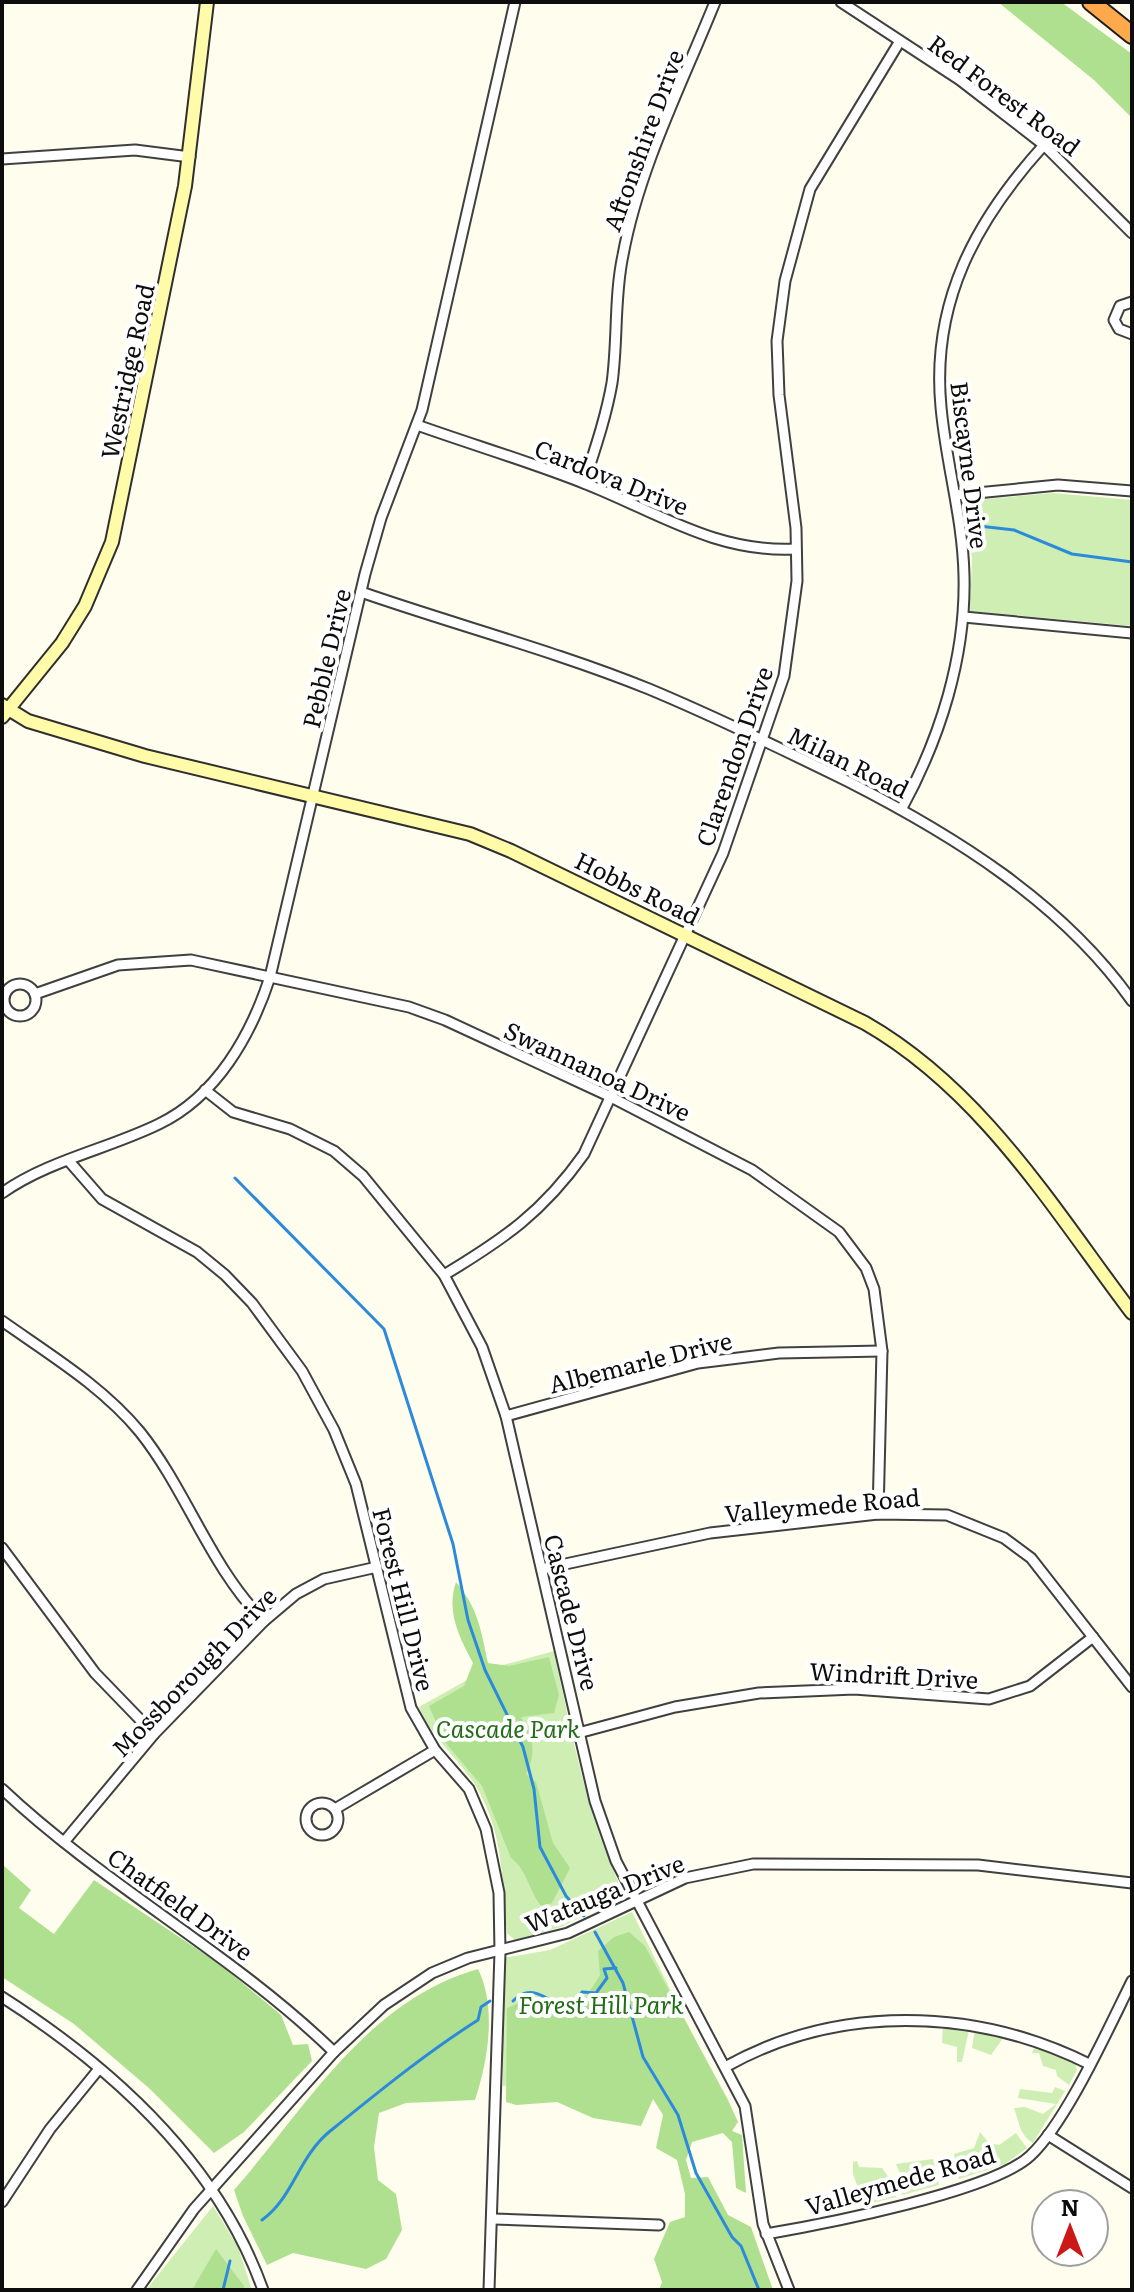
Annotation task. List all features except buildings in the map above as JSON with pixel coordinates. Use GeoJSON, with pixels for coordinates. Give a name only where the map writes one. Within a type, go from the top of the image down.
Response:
{"type":"FeatureCollection","features":[{"type":"Feature","properties":{"kind":"highway"},"geometry":{"type":"LineString","coordinates":[[1091,2],[1132,35]]}},
{"type":"Feature","properties":{"kind":"street","name":"Westridge Road"},"geometry":{"type":"LineString","coordinates":[[4,711],[62,643],[85,606],[112,542],[190,157],[207,2]]}},
{"type":"Feature","properties":{"kind":"street","name":"Pebble Drive"},"geometry":{"type":"LineString","coordinates":[[2,1193],[68,1160],[161,1123],[205,1090],[238,1051],[253,1024],[270,977],[381,518],[417,425],[498,89],[515,2]]}},
{"type":"Feature","properties":{"kind":"street","name":"Aftonshire Drive"},"geometry":{"type":"LineString","coordinates":[[584,483],[604,424],[612,380],[615,306],[630,226],[647,171],[715,2]]}},
{"type":"Feature","properties":{"kind":"street","name":"Red Forest Road"},"geometry":{"type":"LineString","coordinates":[[841,2],[960,80],[1044,145],[1132,233]]}},
{"type":"Feature","properties":{"kind":"street","name":"Clarendon Drive"},"geometry":{"type":"LineString","coordinates":[[444,1275],[492,1246],[556,1193],[584,1154],[723,853],[784,676],[797,581],[777,341],[785,281],[810,189],[900,41]]}},
{"type":"Feature","properties":{"kind":"street","name":"Biscayne Drive"},"geometry":{"type":"LineString","coordinates":[[902,808],[939,725],[964,617],[963,539],[941,409],[939,370],[943,332],[964,258],[981,223],[1006,186],[1044,145]]}},
{"type":"Feature","properties":{"kind":"street"},"geometry":{"type":"LineString","coordinates":[[2,159],[135,150],[190,157]]}},
{"type":"Feature","properties":{"kind":"street"},"geometry":{"type":"LineString","coordinates":[[1132,302],[1120,306],[1114,320],[1119,329],[1132,334]]}},
{"type":"Feature","properties":{"kind":"street","name":"Cardova Drive"},"geometry":{"type":"LineString","coordinates":[[417,425],[584,483],[721,543],[762,551],[795,549]]}},
{"type":"Feature","properties":{"kind":"street"},"geometry":{"type":"LineString","coordinates":[[956,495],[1021,486],[1132,491]]}},
{"type":"Feature","properties":{"kind":"street","name":"Milan Road"},"geometry":{"type":"LineString","coordinates":[[361,592],[647,688],[902,808],[985,860],[1038,902],[1078,939],[1132,1001]]}},
{"type":"Feature","properties":{"kind":"street"},"geometry":{"type":"LineString","coordinates":[[964,617],[1132,633]]}},
{"type":"Feature","properties":{"kind":"street","name":"Hobbs Road"},"geometry":{"type":"LineString","coordinates":[[4,711],[145,756],[470,834],[865,1023],[936,1071],[981,1114],[1132,1313]]}},
{"type":"Feature","properties":{"kind":"street","name":"Swannanoa Drive"},"geometry":{"type":"LineString","coordinates":[[35,994],[97,971],[153,960],[191,960],[409,1007],[445,1020],[705,1143],[825,1219],[850,1244],[866,1268],[880,1316],[882,1351],[878,1514]]}},
{"type":"Feature","properties":{"kind":"street","name":"Cascade Drive"},"geometry":{"type":"LineString","coordinates":[[205,1090],[233,1112],[312,1138],[334,1151],[372,1186],[444,1275],[482,1347],[506,1416],[582,1732],[595,1801],[616,1861],[635,1901],[745,2106],[758,2203],[766,2234],[789,2290]]}},
{"type":"Feature","properties":{"kind":"street","name":"Forest Hill Drive"},"geometry":{"type":"LineString","coordinates":[[68,1160],[102,1199],[197,1252],[225,1275],[272,1329],[302,1371],[334,1430],[356,1484],[411,1708],[435,1750],[469,1789],[486,1829],[499,1893],[500,1952],[489,2290]]}},
{"type":"Feature","properties":{"kind":"street"},"geometry":{"type":"LineString","coordinates":[[2,1321],[91,1384],[139,1432],[227,1575],[264,1621]]}},
{"type":"Feature","properties":{"kind":"street","name":"Albemarle Drive"},"geometry":{"type":"LineString","coordinates":[[506,1416],[698,1363],[779,1353],[882,1351]]}},
{"type":"Feature","properties":{"kind":"street","name":"Valleymede Road"},"geometry":{"type":"LineString","coordinates":[[542,1569],[710,1533],[878,1514],[947,1515],[1004,1538],[1031,1558],[1132,1687]]}},
{"type":"Feature","properties":{"kind":"street"},"geometry":{"type":"LineString","coordinates":[[2,1548],[95,1673],[154,1734]]}},
{"type":"Feature","properties":{"kind":"street","name":"Mossborough Drive"},"geometry":{"type":"LineString","coordinates":[[64,1842],[154,1734],[264,1621],[296,1594],[324,1579],[377,1567]]}},
{"type":"Feature","properties":{"kind":"street","name":"Windrift Drive"},"geometry":{"type":"LineString","coordinates":[[582,1732],[675,1707],[759,1693],[854,1689],[989,1699],[1030,1686],[1093,1637]]}},
{"type":"Feature","properties":{"kind":"street"},"geometry":{"type":"LineString","coordinates":[[335,1809],[435,1750]]}},
{"type":"Feature","properties":{"kind":"street","name":"Chatfield Drive"},"geometry":{"type":"LineString","coordinates":[[2,1789],[46,1830],[238,1968],[334,2052]]}},
{"type":"Feature","properties":{"kind":"street","name":"Watauga Drive"},"geometry":{"type":"LineString","coordinates":[[137,2290],[213,2187],[334,2052],[384,2005],[432,1973],[468,1958],[568,1933],[685,1878],[753,1864],[978,1865],[1132,1883]]}},
{"type":"Feature","properties":{"kind":"street","name":"Valleymede Road"},"geometry":{"type":"LineString","coordinates":[[766,2234],[815,2225],[986,2181],[1029,2157],[1048,2135],[1132,1981]]}},
{"type":"Feature","properties":{"kind":"street"},"geometry":{"type":"LineString","coordinates":[[2,1997],[98,2070],[169,2133],[213,2187],[249,2252],[263,2290]]}},
{"type":"Feature","properties":{"kind":"street"},"geometry":{"type":"LineString","coordinates":[[725,2067],[756,2049],[793,2036],[829,2027],[888,2022],[992,2028],[1020,2035],[1089,2064]]}},
{"type":"Feature","properties":{"kind":"street"},"geometry":{"type":"LineString","coordinates":[[2,2202],[50,2129],[98,2070]]}},
{"type":"Feature","properties":{"kind":"street"},"geometry":{"type":"LineString","coordinates":[[1048,2135],[1132,2188]]}},
{"type":"Feature","properties":{"kind":"street"},"geometry":{"type":"LineString","coordinates":[[493,2219],[659,2225]]}},
{"type":"Feature","properties":{"kind":"green space"},"geometry":{"type":"Polygon","coordinates":[[[998,2],[1061,2],[1132,54],[1132,118],[1094,80],[998,2]]]}},
{"type":"Feature","properties":{"kind":"green space"},"geometry":{"type":"Polygon","coordinates":[[[1053,493],[1132,500],[1132,626],[970,611],[972,558],[964,501],[1053,493]]]}},
{"type":"Feature","properties":{"kind":"green space"},"geometry":{"type":"Polygon","coordinates":[[[456,1582],[474,1610],[488,1663],[509,1666],[549,1657],[559,1695],[554,1713],[521,1717],[532,1745],[532,1759],[526,1774],[536,1782],[553,1843],[570,1868],[552,1903],[542,1907],[521,1868],[511,1858],[482,1786],[444,1741],[429,1706],[464,1686],[473,1663],[453,1614],[456,1582]]]}},
{"type":"Feature","properties":{"kind":"green space","name":"Cascade Park"},"geometry":{"type":"Polygon","coordinates":[[[554,1651],[591,1807],[625,1896],[561,1927],[515,1940],[507,1933],[500,1859],[486,1805],[470,1778],[431,1729],[419,1707],[485,1670],[554,1651]]]}},
{"type":"Feature","properties":{"kind":"green space"},"geometry":{"type":"Polygon","coordinates":[[[2,1864],[31,1890],[19,1908],[54,1934],[94,1880],[221,1965],[281,2015],[293,2045],[308,2044],[312,2061],[244,2132],[214,2153],[150,2089],[74,2024],[2,1977],[2,1864]]]}},
{"type":"Feature","properties":{"kind":"green space","name":"Forest Hill Park"},"geometry":{"type":"Polygon","coordinates":[[[632,1912],[703,2056],[503,2086],[503,1958],[550,1950],[632,1912]]]}},
{"type":"Feature","properties":{"kind":"green space"},"geometry":{"type":"Polygon","coordinates":[[[629,1932],[645,1946],[728,2100],[738,2122],[732,2131],[742,2135],[746,2193],[736,2188],[732,2142],[723,2133],[692,2142],[686,2160],[691,2178],[708,2177],[728,2215],[751,2227],[773,2290],[659,2290],[662,2282],[654,2259],[670,2222],[685,2217],[685,2194],[677,2160],[656,2148],[663,2115],[653,2099],[641,2126],[593,2118],[557,2102],[516,2105],[506,2102],[507,2008],[531,1998],[561,2013],[576,2013],[600,1975],[598,1951],[614,1937],[629,1932]]]}},
{"type":"Feature","properties":{"kind":"green space"},"geometry":{"type":"Polygon","coordinates":[[[478,1969],[484,1984],[489,2017],[487,2051],[475,2100],[406,2103],[379,2113],[374,2147],[378,2180],[396,2194],[402,2230],[386,2259],[366,2269],[293,2253],[267,2265],[234,2190],[313,2092],[371,2031],[438,1984],[478,1969]]]}},
{"type":"Feature","properties":{"kind":"green space"},"geometry":{"type":"Polygon","coordinates":[[[943,2026],[969,2030],[962,2062],[957,2062],[957,2047],[942,2043],[943,2026]]]}},
{"type":"Feature","properties":{"kind":"green space"},"geometry":{"type":"Polygon","coordinates":[[[975,2030],[1006,2034],[991,2055],[972,2048],[975,2030]]]}},
{"type":"Feature","properties":{"kind":"green space"},"geometry":{"type":"Polygon","coordinates":[[[1036,2044],[1075,2063],[1077,2070],[1069,2085],[1057,2076],[1056,2070],[1043,2066],[1039,2053],[1032,2053],[1036,2044]]]}},
{"type":"Feature","properties":{"kind":"green space"},"geometry":{"type":"Polygon","coordinates":[[[1055,2087],[1065,2091],[1033,2143],[1022,2132],[1014,2108],[1025,2107],[1043,2114],[1056,2104],[1018,2098],[1020,2089],[1052,2093],[1055,2087]]]}},
{"type":"Feature","properties":{"kind":"green space"},"geometry":{"type":"Polygon","coordinates":[[[980,2132],[989,2143],[999,2145],[1016,2133],[1027,2148],[1005,2164],[959,2179],[954,2154],[974,2148],[980,2132]]]}},
{"type":"Feature","properties":{"kind":"green space"},"geometry":{"type":"Polygon","coordinates":[[[933,2159],[939,2185],[902,2195],[899,2185],[904,2182],[896,2164],[933,2159]]]}},
{"type":"Feature","properties":{"kind":"green space"},"geometry":{"type":"Polygon","coordinates":[[[857,2161],[859,2167],[882,2168],[894,2185],[896,2197],[864,2205],[853,2174],[853,2162],[857,2161]]]}},
{"type":"Feature","properties":{"kind":"green space"},"geometry":{"type":"Polygon","coordinates":[[[213,2206],[238,2247],[252,2290],[146,2290],[213,2206]]]}},
{"type":"Feature","properties":{"kind":"green space"},"geometry":{"type":"Polygon","coordinates":[[[216,2249],[244,2286],[244,2290],[192,2290],[216,2249]]]}},
{"type":"Feature","properties":{"kind":"waterway"},"geometry":{"type":"LineString","coordinates":[[979,526],[1014,530],[1072,554],[1132,562]]}},
{"type":"Feature","properties":{"kind":"waterway"},"geometry":{"type":"LineString","coordinates":[[235,1178],[384,1329],[453,1544],[468,1620],[485,1670],[523,1747],[534,1789],[540,1847],[566,1896],[584,1916]]}},
{"type":"Feature","properties":{"kind":"waterway"},"geometry":{"type":"LineString","coordinates":[[595,1932],[623,1983],[643,2057],[678,2115],[696,2173],[732,2237],[741,2246],[759,2290]]}},
{"type":"Feature","properties":{"kind":"waterway"},"geometry":{"type":"LineString","coordinates":[[513,2001],[520,1995],[533,1993],[567,2010],[577,2005],[582,1992],[596,1993],[607,1978],[604,1969],[616,1968]]}},
{"type":"Feature","properties":{"kind":"waterway"},"geometry":{"type":"LineString","coordinates":[[262,2220],[281,2201],[318,2142],[384,2088],[478,2020],[481,2007],[490,2001]]}},
{"type":"Feature","properties":{"kind":"waterway"},"geometry":{"type":"LineString","coordinates":[[223,2290],[230,2261]]}}]}
